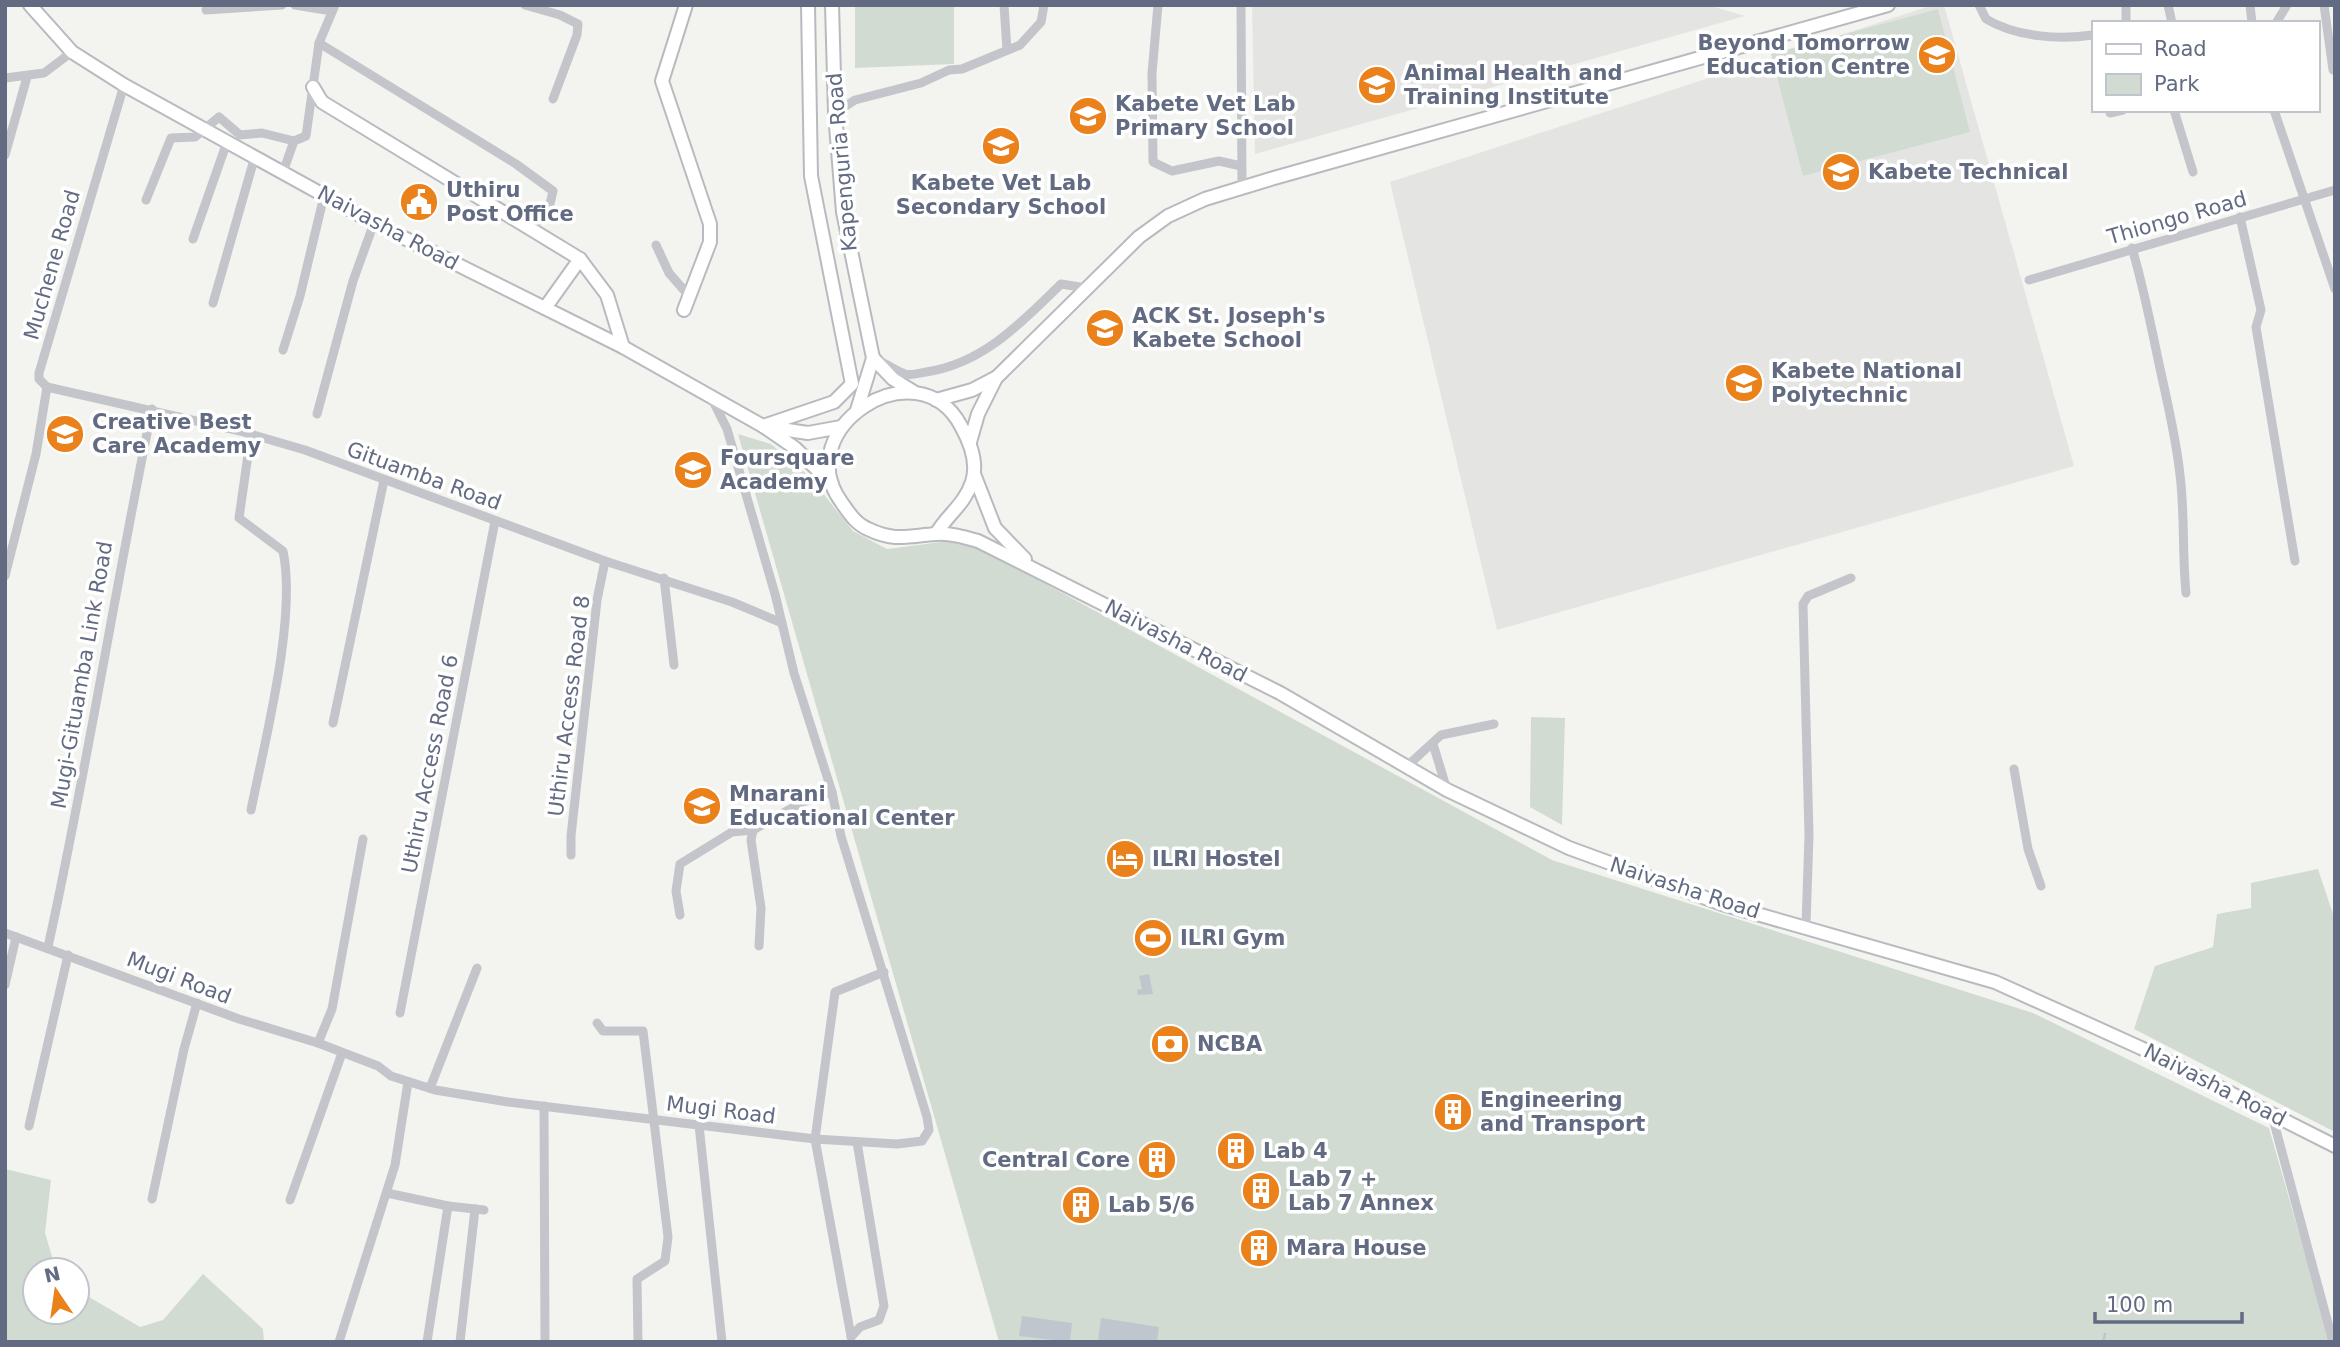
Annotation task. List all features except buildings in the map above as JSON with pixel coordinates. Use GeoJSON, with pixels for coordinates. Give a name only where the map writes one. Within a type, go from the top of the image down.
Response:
{"type":"FeatureCollection","features":[{"type":"Feature","properties":{"kind":"main road","name":"Naivasha Road"},"geometry":{"type":"LineString","coordinates":[[30,5],[72,52],[124,85],[324,196],[623,347],[760,425]]}},
{"type":"Feature","properties":{"kind":"main road"},"geometry":{"type":"LineString","coordinates":[[684,310],[710,242],[710,225],[662,81],[686,5]]}},
{"type":"Feature","properties":{"kind":"main road"},"geometry":{"type":"LineString","coordinates":[[760,425],[834,402],[852,384],[811,176],[808,5]]}},
{"type":"Feature","properties":{"kind":"main road","name":"Kapenguria Road"},"geometry":{"type":"LineString","coordinates":[[832,5],[835,113],[844,212],[873,358],[857,410]]}},
{"type":"Feature","properties":{"kind":"main road"},"geometry":{"type":"LineString","coordinates":[[936,400],[972,390],[996,378],[1139,237],[1168,216],[1242,187],[1888,5]]}},
{"type":"Feature","properties":{"kind":"main road"},"geometry":{"type":"LineString","coordinates":[[313,87],[322,102],[580,259],[607,295],[623,347]]}},
{"type":"Feature","properties":{"kind":"main road"},"geometry":{"type":"LineString","coordinates":[[818,216],[844,212]]}},
{"type":"Feature","properties":{"kind":"main road"},"geometry":{"type":"LineString","coordinates":[[545,308],[580,259]]}},
{"type":"Feature","properties":{"kind":"main road"},"geometry":{"type":"LineString","coordinates":[[873,358],[893,379],[914,392],[936,400],[959,421],[970,442],[974,474],[965,500],[936,534],[904,540],[866,529],[852,517],[837,497],[832,484],[830,458],[841,427],[857,410],[875,400],[914,392]]}},
{"type":"Feature","properties":{"kind":"main road"},"geometry":{"type":"LineString","coordinates":[[970,442],[978,414],[996,378]]}},
{"type":"Feature","properties":{"kind":"main road"},"geometry":{"type":"LineString","coordinates":[[760,425],[808,433],[841,427]]}},
{"type":"Feature","properties":{"kind":"main road"},"geometry":{"type":"LineString","coordinates":[[760,425],[802,454],[832,484]]}},
{"type":"Feature","properties":{"kind":"main road","name":"Naivasha Road"},"geometry":{"type":"LineString","coordinates":[[974,474],[995,528],[1018,554],[1057,580]]}},
{"type":"Feature","properties":{"kind":"main road","name":"Naivasha Road"},"geometry":{"type":"LineString","coordinates":[[936,534],[978,541],[1057,580],[1280,693],[1447,790],[1569,848],[1722,904],[1806,925],[2007,987],[2141,1048],[2335,1146]]}},
{"type":"Feature","properties":{"kind":"street"},"geometry":{"type":"LineString","coordinates":[[206,10],[282,5]]}},
{"type":"Feature","properties":{"kind":"street"},"geometry":{"type":"LineString","coordinates":[[146,200],[167,142],[174,136],[195,137],[201,129],[219,117],[240,135],[262,132],[294,141],[306,136],[319,43],[334,8],[295,5]]}},
{"type":"Feature","properties":{"kind":"street"},"geometry":{"type":"LineString","coordinates":[[525,5],[560,15],[578,24],[578,35],[553,99]]}},
{"type":"Feature","properties":{"kind":"street"},"geometry":{"type":"LineString","coordinates":[[1004,5],[1007,50]]}},
{"type":"Feature","properties":{"kind":"street"},"geometry":{"type":"LineString","coordinates":[[835,113],[855,100],[921,83],[1007,50],[1030,37],[1041,22],[1044,5]]}},
{"type":"Feature","properties":{"kind":"street"},"geometry":{"type":"LineString","coordinates":[[1158,5],[1152,73],[1153,162],[1172,171],[1219,161],[1241,166]]}},
{"type":"Feature","properties":{"kind":"street"},"geometry":{"type":"LineString","coordinates":[[1241,5],[1242,187]]}},
{"type":"Feature","properties":{"kind":"street"},"geometry":{"type":"LineString","coordinates":[[1979,5],[1986,19],[2010,29],[2066,38],[2092,35]]}},
{"type":"Feature","properties":{"kind":"street"},"geometry":{"type":"LineString","coordinates":[[2277,21],[2287,5]]}},
{"type":"Feature","properties":{"kind":"street"},"geometry":{"type":"LineString","coordinates":[[2324,5],[2322,36],[2333,70]]}},
{"type":"Feature","properties":{"kind":"street"},"geometry":{"type":"LineString","coordinates":[[319,43],[516,164],[553,191],[550,204],[531,231]]}},
{"type":"Feature","properties":{"kind":"street"},"geometry":{"type":"LineString","coordinates":[[5,78],[44,73],[72,52]]}},
{"type":"Feature","properties":{"kind":"street"},"geometry":{"type":"LineString","coordinates":[[5,155],[27,77]]}},
{"type":"Feature","properties":{"kind":"street","name":"Muchene Road"},"geometry":{"type":"LineString","coordinates":[[5,576],[36,454],[47,387],[39,379],[39,373],[124,85]]}},
{"type":"Feature","properties":{"kind":"street"},"geometry":{"type":"LineString","coordinates":[[2110,113],[2114,112]]}},
{"type":"Feature","properties":{"kind":"street"},"geometry":{"type":"LineString","coordinates":[[2175,112],[2193,172]]}},
{"type":"Feature","properties":{"kind":"street"},"geometry":{"type":"LineString","coordinates":[[2275,112],[2335,289]]}},
{"type":"Feature","properties":{"kind":"street"},"geometry":{"type":"LineString","coordinates":[[283,172],[294,141]]}},
{"type":"Feature","properties":{"kind":"street"},"geometry":{"type":"LineString","coordinates":[[193,239],[227,142]]}},
{"type":"Feature","properties":{"kind":"street"},"geometry":{"type":"LineString","coordinates":[[213,303],[255,156]]}},
{"type":"Feature","properties":{"kind":"street","name":"Thiongo Road"},"geometry":{"type":"LineString","coordinates":[[2029,280],[2335,190]]}},
{"type":"Feature","properties":{"kind":"street"},"geometry":{"type":"LineString","coordinates":[[283,350],[300,296],[324,196]]}},
{"type":"Feature","properties":{"kind":"street"},"geometry":{"type":"LineString","coordinates":[[2240,217],[2261,310],[2256,327],[2295,561]]}},
{"type":"Feature","properties":{"kind":"street"},"geometry":{"type":"LineString","coordinates":[[317,414],[353,281],[374,222]]}},
{"type":"Feature","properties":{"kind":"street"},"geometry":{"type":"LineString","coordinates":[[656,245],[669,273],[690,297]]}},
{"type":"Feature","properties":{"kind":"street"},"geometry":{"type":"LineString","coordinates":[[2132,248],[2145,290],[2174,435],[2180,475],[2186,593]]}},
{"type":"Feature","properties":{"kind":"street"},"geometry":{"type":"LineString","coordinates":[[873,358],[907,375],[934,371],[990,347],[1061,285],[1086,288]]}},
{"type":"Feature","properties":{"kind":"street","name":"Gituamba Road"},"geometry":{"type":"LineString","coordinates":[[47,387],[152,409],[251,434],[605,561],[664,578],[782,623]]}},
{"type":"Feature","properties":{"kind":"street","name":"Mugi Road"},"geometry":{"type":"LineString","coordinates":[[5,933],[197,1003],[318,1043],[378,1066],[408,1082],[430,1088],[544,1106],[815,1139],[857,1142],[922,1141],[929,1130],[884,972],[841,836],[832,792],[727,429],[712,399]]}},
{"type":"Feature","properties":{"kind":"street","name":"Mugi-Gituamba Link Road"},"geometry":{"type":"LineString","coordinates":[[48,947],[69,848],[128,520],[152,409]]}},
{"type":"Feature","properties":{"kind":"street"},"geometry":{"type":"LineString","coordinates":[[251,434],[239,518],[283,551],[286,565],[280,653],[251,810]]}},
{"type":"Feature","properties":{"kind":"street"},"geometry":{"type":"LineString","coordinates":[[333,723],[384,480]]}},
{"type":"Feature","properties":{"kind":"street","name":"Uthiru Access Road 6"},"geometry":{"type":"LineString","coordinates":[[400,1013],[495,521]]}},
{"type":"Feature","properties":{"kind":"street","name":"Uthiru Access Road 8"},"geometry":{"type":"LineString","coordinates":[[571,855],[594,627],[605,561]]}},
{"type":"Feature","properties":{"kind":"street"},"geometry":{"type":"LineString","coordinates":[[664,578],[674,665]]}},
{"type":"Feature","properties":{"kind":"street"},"geometry":{"type":"LineString","coordinates":[[1806,925],[1809,825],[1803,604],[1808,596],[1851,578]]}},
{"type":"Feature","properties":{"kind":"street"},"geometry":{"type":"LineString","coordinates":[[1406,767],[1441,735],[1494,724]]}},
{"type":"Feature","properties":{"kind":"street"},"geometry":{"type":"LineString","coordinates":[[1433,744],[1447,790]]}},
{"type":"Feature","properties":{"kind":"street"},"geometry":{"type":"LineString","coordinates":[[2014,769],[2028,849],[2041,886]]}},
{"type":"Feature","properties":{"kind":"street"},"geometry":{"type":"LineString","coordinates":[[680,915],[676,891],[680,864],[732,832],[752,830],[803,802],[832,792]]}},
{"type":"Feature","properties":{"kind":"street"},"geometry":{"type":"LineString","coordinates":[[752,830],[751,840],[761,908],[758,946]]}},
{"type":"Feature","properties":{"kind":"street"},"geometry":{"type":"LineString","coordinates":[[318,1043],[332,1009],[363,839]]}},
{"type":"Feature","properties":{"kind":"street"},"geometry":{"type":"LineString","coordinates":[[5,985],[16,937]]}},
{"type":"Feature","properties":{"kind":"street"},"geometry":{"type":"LineString","coordinates":[[29,1126],[68,955]]}},
{"type":"Feature","properties":{"kind":"street"},"geometry":{"type":"LineString","coordinates":[[430,1088],[477,968]]}},
{"type":"Feature","properties":{"kind":"street"},"geometry":{"type":"LineString","coordinates":[[852,1339],[815,1139],[836,989],[884,972]]}},
{"type":"Feature","properties":{"kind":"street"},"geometry":{"type":"LineString","coordinates":[[152,1199],[184,1049],[197,1003]]}},
{"type":"Feature","properties":{"kind":"street"},"geometry":{"type":"LineString","coordinates":[[597,1023],[603,1031],[643,1031],[655,1120],[668,1256],[662,1264],[638,1279],[638,1342]]}},
{"type":"Feature","properties":{"kind":"street"},"geometry":{"type":"LineString","coordinates":[[290,1200],[342,1053]]}},
{"type":"Feature","properties":{"kind":"street"},"geometry":{"type":"LineString","coordinates":[[339,1342],[361,1265],[396,1165],[408,1082]]}},
{"type":"Feature","properties":{"kind":"street"},"geometry":{"type":"LineString","coordinates":[[544,1106],[545,1342]]}},
{"type":"Feature","properties":{"kind":"street"},"geometry":{"type":"LineString","coordinates":[[2272,1115],[2333,1342]]}},
{"type":"Feature","properties":{"kind":"street"},"geometry":{"type":"LineString","coordinates":[[699,1125],[722,1342]]}},
{"type":"Feature","properties":{"kind":"street"},"geometry":{"type":"LineString","coordinates":[[852,1339],[860,1327],[879,1320],[884,1306],[857,1142]]}},
{"type":"Feature","properties":{"kind":"street"},"geometry":{"type":"LineString","coordinates":[[387,1193],[448,1206],[479,1209],[460,1342]]}},
{"type":"Feature","properties":{"kind":"street"},"geometry":{"type":"LineString","coordinates":[[425,1339],[448,1206]]}},
{"type":"Feature","properties":{"kind":"shaded area","name":"Animal Health and Training Institute"},"geometry":{"type":"Polygon","coordinates":[[[1252,5],[1708,5],[1745,16],[1255,154],[1252,5]]]}},
{"type":"Feature","properties":{"kind":"shaded area","name":"Kabete National Polytechnic"},"geometry":{"type":"Polygon","coordinates":[[[1933,5],[1944,5],[2074,466],[1497,630],[1390,182],[1933,5]]]}},
{"type":"Feature","properties":{"kind":"shaded area"},"geometry":{"type":"Polygon","coordinates":[[[1149,974],[1153,994],[1138,995],[1137,990],[1142,989],[1139,976],[1149,974]]]}},
{"type":"Feature","properties":{"kind":"shaded area"},"geometry":{"type":"Polygon","coordinates":[[[1022,1316],[1072,1323],[1070,1342],[1019,1336],[1022,1316]]]}},
{"type":"Feature","properties":{"kind":"shaded area"},"geometry":{"type":"Polygon","coordinates":[[[1101,1318],[1159,1327],[1157,1342],[1098,1342],[1101,1318]]]}},
{"type":"Feature","properties":{"kind":"green space"},"geometry":{"type":"Polygon","coordinates":[[[855,5],[954,5],[954,64],[855,68],[855,5]]]}},
{"type":"Feature","properties":{"kind":"green space"},"geometry":{"type":"Polygon","coordinates":[[[1938,9],[1970,132],[1803,176],[1771,54],[1938,9]]]}},
{"type":"Feature","properties":{"kind":"green space"},"geometry":{"type":"Polygon","coordinates":[[[738,434],[771,444],[810,477],[853,531],[887,549],[949,541],[980,548],[1552,860],[2033,1013],[2269,1128],[2330,1342],[999,1342],[738,434]]]}},
{"type":"Feature","properties":{"kind":"green space"},"geometry":{"type":"Polygon","coordinates":[[[1531,717],[1565,718],[1562,825],[1530,807],[1531,717]]]}},
{"type":"Feature","properties":{"kind":"green space"},"geometry":{"type":"Polygon","coordinates":[[[2318,869],[2335,920],[2335,1132],[2134,1029],[2155,966],[2213,947],[2217,914],[2251,908],[2251,883],[2318,869]]]}},
{"type":"Feature","properties":{"kind":"green space"},"geometry":{"type":"Polygon","coordinates":[[[5,1169],[51,1180],[45,1233],[52,1256],[21,1256],[21,1326],[91,1326],[91,1298],[140,1327],[163,1320],[203,1274],[263,1329],[264,1342],[5,1342],[5,1169]]]}},
{"type":"Feature","properties":{"kind":"waterway"},"geometry":{"type":"LineString","coordinates":[[2103,1342],[2105,1334]]}},
{"type":"Feature","properties":{"kind":"place","name":"Beyond Tomorrow Education Centre"},"geometry":{"type":"Point","coordinates":[1937,55]}},
{"type":"Feature","properties":{"kind":"place","name":"Animal Health and Training Institute"},"geometry":{"type":"Point","coordinates":[1377,85]}},
{"type":"Feature","properties":{"kind":"place","name":"Kabete Vet Lab Primary School"},"geometry":{"type":"Point","coordinates":[1088,116]}},
{"type":"Feature","properties":{"kind":"place","name":"Kabete Vet Lab Secondary School"},"geometry":{"type":"Point","coordinates":[1001,146]}},
{"type":"Feature","properties":{"kind":"place","name":"Kabete Technical"},"geometry":{"type":"Point","coordinates":[1841,172]}},
{"type":"Feature","properties":{"kind":"place","name":"Uthiru Post Office"},"geometry":{"type":"Point","coordinates":[419,202]}},
{"type":"Feature","properties":{"kind":"place","name":"ACK St. Joseph's Kabete School"},"geometry":{"type":"Point","coordinates":[1105,328]}},
{"type":"Feature","properties":{"kind":"place","name":"Kabete National Polytechnic"},"geometry":{"type":"Point","coordinates":[1744,383]}},
{"type":"Feature","properties":{"kind":"place","name":"Creative Best Care Academy"},"geometry":{"type":"Point","coordinates":[65,434]}},
{"type":"Feature","properties":{"kind":"place","name":"Foursquare Academy"},"geometry":{"type":"Point","coordinates":[693,470]}},
{"type":"Feature","properties":{"kind":"place","name":"Mnarani Educational Center"},"geometry":{"type":"Point","coordinates":[702,806]}},
{"type":"Feature","properties":{"kind":"place","name":"ILRI Hostel"},"geometry":{"type":"Point","coordinates":[1125,859]}},
{"type":"Feature","properties":{"kind":"place","name":"ILRI Gym"},"geometry":{"type":"Point","coordinates":[1153,938]}},
{"type":"Feature","properties":{"kind":"place","name":"NCBA"},"geometry":{"type":"Point","coordinates":[1170,1044]}},
{"type":"Feature","properties":{"kind":"place","name":"Engineering and Transport"},"geometry":{"type":"Point","coordinates":[1453,1112]}},
{"type":"Feature","properties":{"kind":"place","name":"Lab 4"},"geometry":{"type":"Point","coordinates":[1236,1151]}},
{"type":"Feature","properties":{"kind":"place","name":"Central Core"},"geometry":{"type":"Point","coordinates":[1157,1160]}},
{"type":"Feature","properties":{"kind":"place","name":"Lab 7 + Lab 7 Annex"},"geometry":{"type":"Point","coordinates":[1261,1191]}},
{"type":"Feature","properties":{"kind":"place","name":"Lab 5/6"},"geometry":{"type":"Point","coordinates":[1081,1205]}},
{"type":"Feature","properties":{"kind":"place","name":"Mara House"},"geometry":{"type":"Point","coordinates":[1259,1248]}}]}
